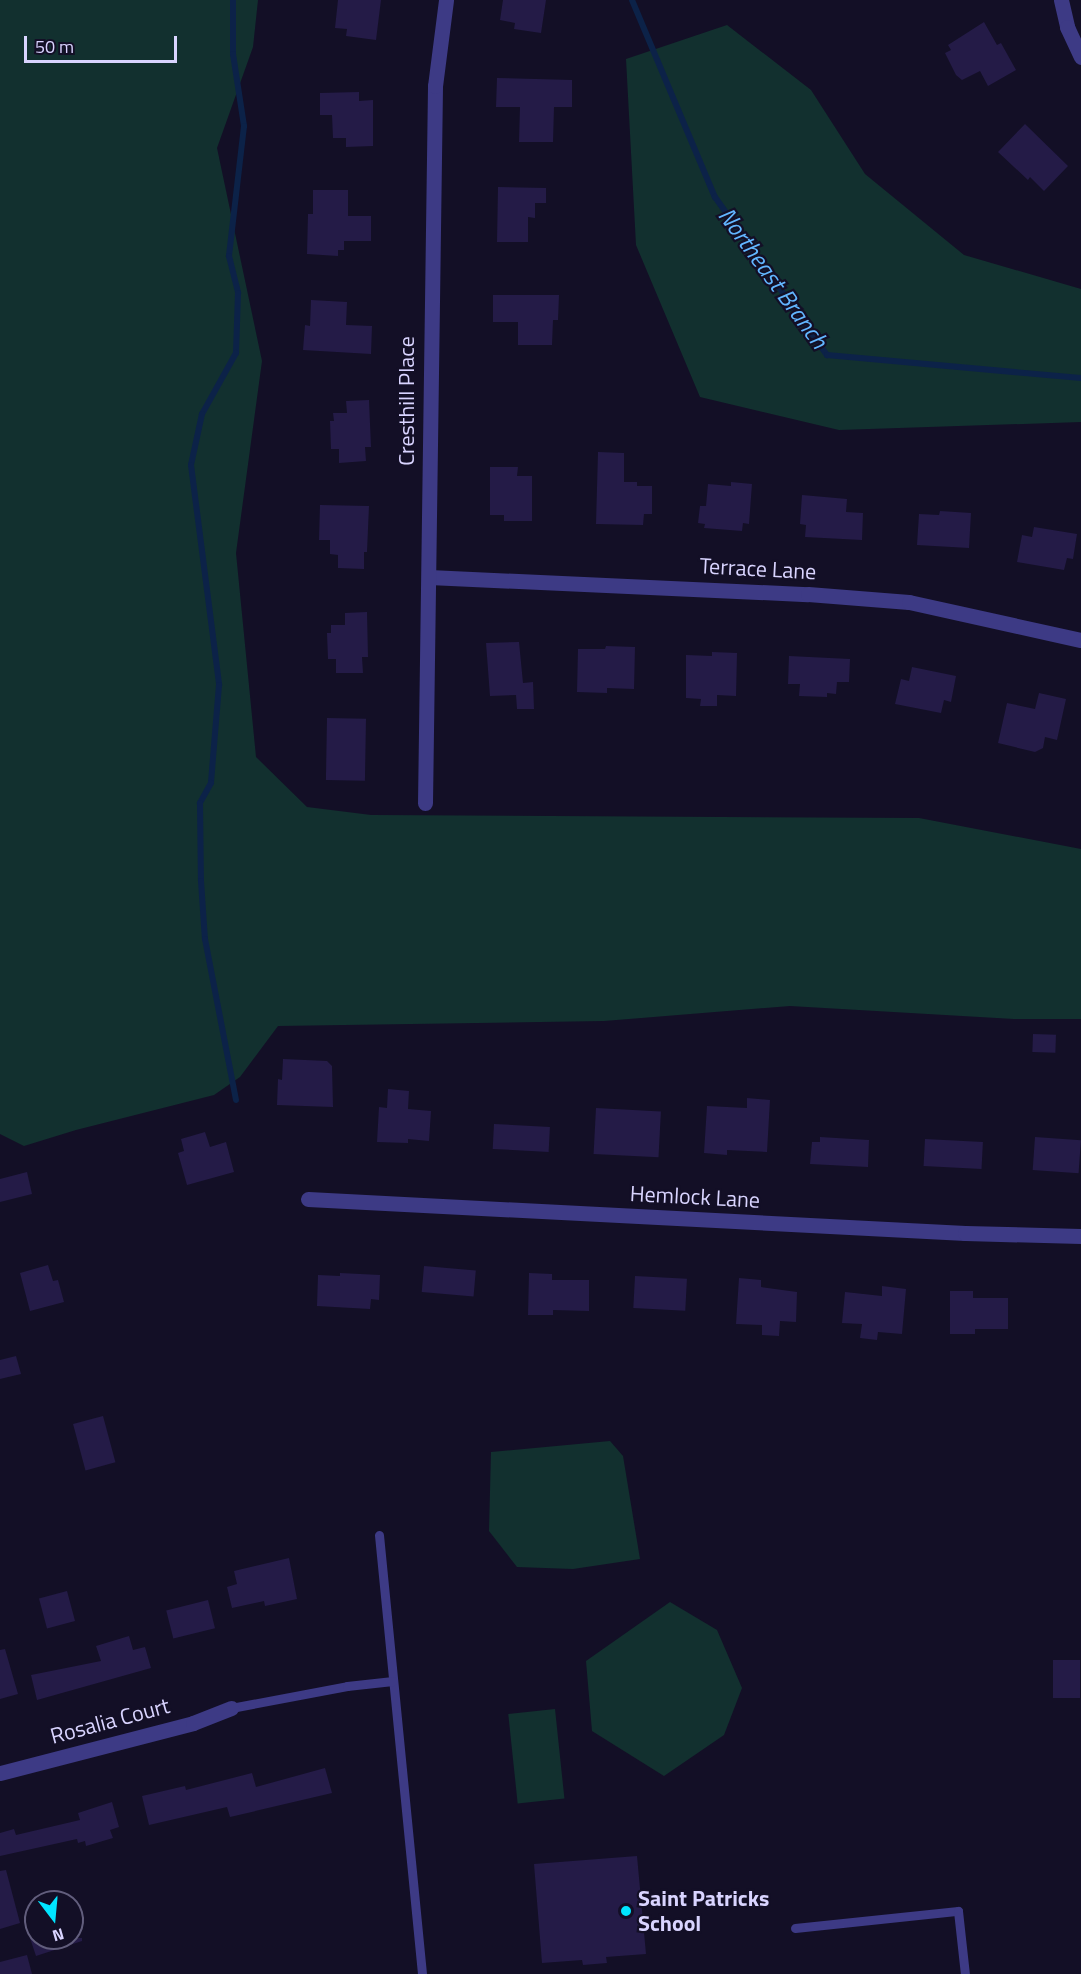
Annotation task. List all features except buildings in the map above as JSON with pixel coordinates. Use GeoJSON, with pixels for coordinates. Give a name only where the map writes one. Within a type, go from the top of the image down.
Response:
{"type":"FeatureCollection","features":[{"type":"Feature","properties":{"kind":"street","name":"Cresthill Place"},"geometry":{"type":"LineString","coordinates":[[425,803],[435,86],[446,0]]}},
{"type":"Feature","properties":{"kind":"street"},"geometry":{"type":"LineString","coordinates":[[1061,0],[1067,27],[1081,57]]}},
{"type":"Feature","properties":{"kind":"street","name":"Terrace Lane"},"geometry":{"type":"LineString","coordinates":[[429,577],[808,594],[909,602],[1081,640]]}},
{"type":"Feature","properties":{"kind":"street","name":"Hemlock Lane"},"geometry":{"type":"LineString","coordinates":[[308,1199],[965,1233],[1081,1236]]}},
{"type":"Feature","properties":{"kind":"street","name":"Rosalia Court"},"geometry":{"type":"LineString","coordinates":[[0,1773],[193,1723],[231,1708]]}},
{"type":"Feature","properties":{"kind":"lane"},"geometry":{"type":"LineString","coordinates":[[379,1535],[422,1974]]}},
{"type":"Feature","properties":{"kind":"lane"},"geometry":{"type":"LineString","coordinates":[[231,1708],[347,1686],[393,1681]]}},
{"type":"Feature","properties":{"kind":"lane"},"geometry":{"type":"LineString","coordinates":[[795,1928],[958,1911],[965,1974]]}},
{"type":"Feature","properties":{"kind":"green space"},"geometry":{"type":"Polygon","coordinates":[[[0,0],[258,0],[253,47],[217,148],[262,361],[236,553],[256,757],[307,807],[371,815],[919,818],[1081,849],[1081,1019],[1014,1019],[790,1006],[604,1021],[278,1026],[240,1077],[214,1095],[76,1130],[24,1146],[0,1134],[0,0]]]}},
{"type":"Feature","properties":{"kind":"green space"},"geometry":{"type":"Polygon","coordinates":[[[727,25],[811,90],[865,174],[964,255],[1081,289],[1081,422],[839,430],[700,397],[636,245],[626,59],[727,25]]]}},
{"type":"Feature","properties":{"kind":"green space"},"geometry":{"type":"Polygon","coordinates":[[[610,1441],[623,1456],[640,1559],[573,1569],[517,1567],[489,1531],[491,1452],[610,1441]]]}},
{"type":"Feature","properties":{"kind":"green space"},"geometry":{"type":"Polygon","coordinates":[[[670,1602],[717,1630],[742,1688],[724,1735],[664,1776],[592,1731],[586,1661],[670,1602]]]}},
{"type":"Feature","properties":{"kind":"green space"},"geometry":{"type":"Polygon","coordinates":[[[555,1709],[564,1799],[518,1803],[508,1714],[555,1709]]]}},
{"type":"Feature","properties":{"kind":"waterway"},"geometry":{"type":"LineString","coordinates":[[233,0],[233,54],[244,126],[229,256],[238,293],[236,353],[202,414],[191,465],[219,685],[211,783],[200,803],[201,881],[205,939],[236,1100]]}},
{"type":"Feature","properties":{"kind":"waterway","name":"Northeast Branch"},"geometry":{"type":"LineString","coordinates":[[632,0],[715,197],[827,355],[1081,378]]}},
{"type":"Feature","properties":{"kind":"place","name":"Saint Patricks School"},"geometry":{"type":"Point","coordinates":[626,1911]}}]}
